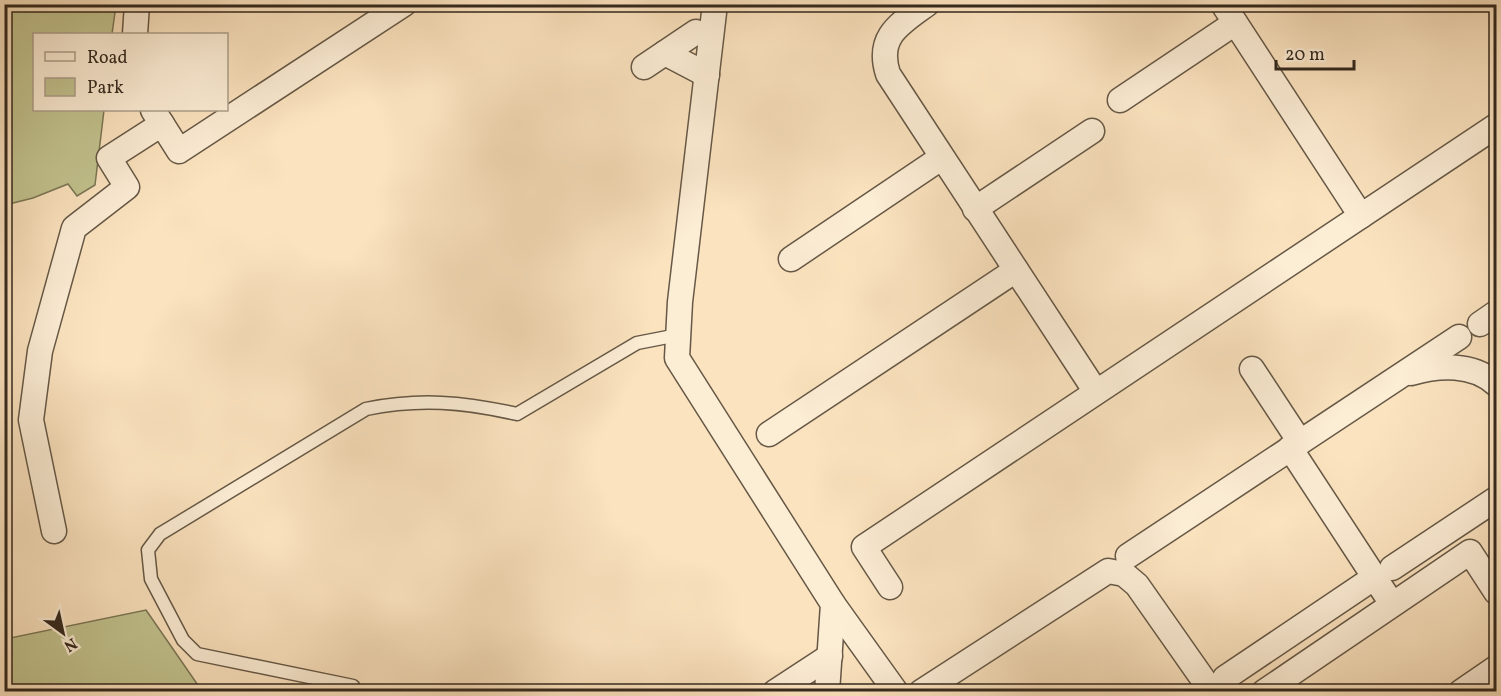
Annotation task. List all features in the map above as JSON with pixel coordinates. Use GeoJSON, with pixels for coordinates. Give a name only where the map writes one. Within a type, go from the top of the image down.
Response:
{"type":"FeatureCollection","features":[{"type":"Feature","properties":{"kind":"street"},"geometry":{"type":"LineString","coordinates":[[135,33],[137,4]]}},
{"type":"Feature","properties":{"kind":"street"},"geometry":{"type":"LineString","coordinates":[[54,531],[31,420],[40,351],[74,228],[127,187],[109,158],[158,117],[179,151],[404,4]]}},
{"type":"Feature","properties":{"kind":"street"},"geometry":{"type":"LineString","coordinates":[[715,4],[677,358],[833,604],[896,692]]}},
{"type":"Feature","properties":{"kind":"street"},"geometry":{"type":"LineString","coordinates":[[927,4],[894,28],[885,45],[884,61],[898,92],[1096,392]]}},
{"type":"Feature","properties":{"kind":"street"},"geometry":{"type":"LineString","coordinates":[[1120,100],[1229,14],[1362,216]]}},
{"type":"Feature","properties":{"kind":"street"},"geometry":{"type":"LineString","coordinates":[[644,67],[696,32]]}},
{"type":"Feature","properties":{"kind":"street"},"geometry":{"type":"LineString","coordinates":[[665,53],[707,75]]}},
{"type":"Feature","properties":{"kind":"street"},"geometry":{"type":"LineString","coordinates":[[975,209],[1092,131]]}},
{"type":"Feature","properties":{"kind":"street"},"geometry":{"type":"LineString","coordinates":[[890,587],[864,547],[1362,216],[1492,136]]}},
{"type":"Feature","properties":{"kind":"street"},"geometry":{"type":"LineString","coordinates":[[791,259],[942,158]]}},
{"type":"Feature","properties":{"kind":"street"},"geometry":{"type":"LineString","coordinates":[[770,434],[1016,270]]}},
{"type":"Feature","properties":{"kind":"street"},"geometry":{"type":"LineString","coordinates":[[1128,556],[1459,337]]}},
{"type":"Feature","properties":{"kind":"street"},"geometry":{"type":"LineString","coordinates":[[1401,375],[1449,367],[1472,370],[1497,384]]}},
{"type":"Feature","properties":{"kind":"street"},"geometry":{"type":"LineString","coordinates":[[1252,369],[1295,445],[1383,573],[1392,604]]}},
{"type":"Feature","properties":{"kind":"street"},"geometry":{"type":"LineString","coordinates":[[921,692],[1108,572],[1124,574],[1137,585],[1218,685],[1497,499]]}},
{"type":"Feature","properties":{"kind":"street"},"geometry":{"type":"LineString","coordinates":[[1264,692],[1470,552],[1497,592]]}},
{"type":"Feature","properties":{"kind":"street"},"geometry":{"type":"LineString","coordinates":[[827,692],[833,604]]}},
{"type":"Feature","properties":{"kind":"street"},"geometry":{"type":"LineString","coordinates":[[775,692],[830,656]]}},
{"type":"Feature","properties":{"kind":"street"},"geometry":{"type":"LineString","coordinates":[[1461,692],[1497,668]]}},
{"type":"Feature","properties":{"kind":"lane"},"geometry":{"type":"LineString","coordinates":[[353,686],[197,654],[183,639],[151,579],[148,550],[160,534],[366,409],[405,401],[476,404],[518,414],[637,343],[678,335]]}},
{"type":"Feature","properties":{"kind":"green space"},"geometry":{"type":"Polygon","coordinates":[[[4,5],[116,5],[112,33],[33,33],[33,111],[104,111],[95,185],[77,196],[68,184],[33,198],[5,205],[4,5]]]}},
{"type":"Feature","properties":{"kind":"green space"},"geometry":{"type":"Polygon","coordinates":[[[146,610],[202,691],[5,691],[5,639],[146,610]]]}}]}
